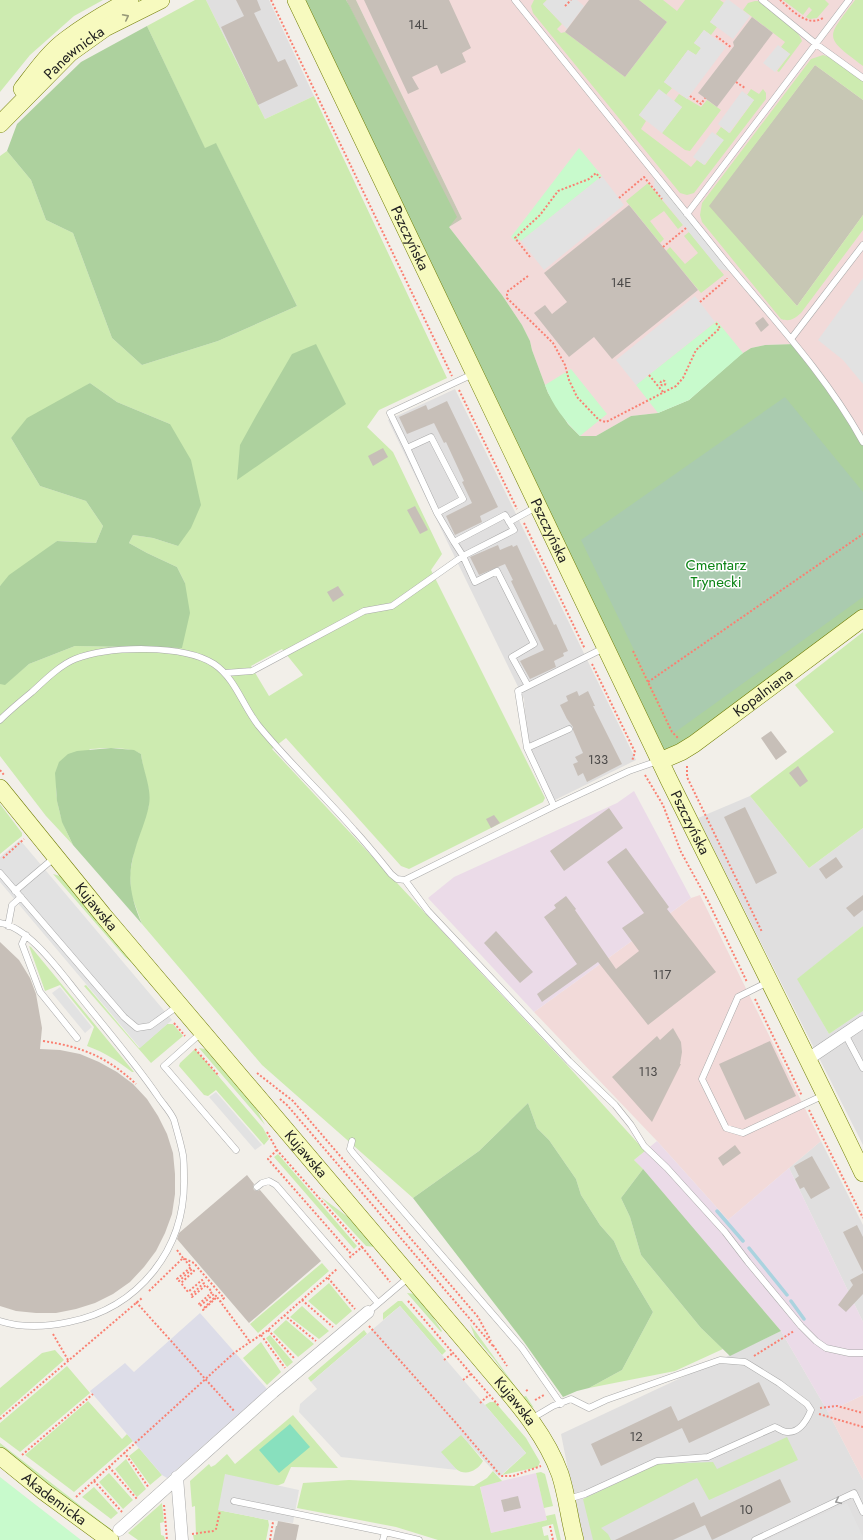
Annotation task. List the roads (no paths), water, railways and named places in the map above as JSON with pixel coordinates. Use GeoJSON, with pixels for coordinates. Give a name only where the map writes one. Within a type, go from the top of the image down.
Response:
{"type":"FeatureCollection","features":[{"type":"Feature","properties":{"kind":"street","name":"Panewnicka"},"geometry":{"type":"LineString","coordinates":[[0,119],[42,63],[66,39],[130,0]]}},
{"type":"Feature","properties":{"kind":"street","name":"Panewnicka"},"geometry":{"type":"LineString","coordinates":[[0,124],[70,54],[105,28],[161,0]]}},
{"type":"Feature","properties":{"kind":"street","name":"Pszczyńska"},"geometry":{"type":"LineString","coordinates":[[296,0],[711,868],[808,1059],[863,1173]]}},
{"type":"Feature","properties":{"kind":"street","name":"Kopalniana"},"geometry":{"type":"LineString","coordinates":[[660,761],[681,752],[694,744],[863,618]]}},
{"type":"Feature","properties":{"kind":"street","name":"Kujawska"},"geometry":{"type":"LineString","coordinates":[[0,788],[55,857],[179,1005],[530,1419],[552,1454],[560,1475],[575,1540]]}},
{"type":"Feature","properties":{"kind":"street"},"geometry":{"type":"LineString","coordinates":[[808,1059],[863,1022]]}},
{"type":"Feature","properties":{"kind":"street"},"geometry":{"type":"LineString","coordinates":[[114,1535],[177,1477],[302,1367],[341,1335],[362,1314]]}},
{"type":"Feature","properties":{"kind":"street","name":"Akademicka"},"geometry":{"type":"LineString","coordinates":[[0,1456],[43,1491],[114,1535]]}},
{"type":"Feature","properties":{"kind":"street"},"geometry":{"type":"LineString","coordinates":[[177,1477],[182,1537]]}},
{"type":"Feature","properties":{"kind":"lane"},"geometry":{"type":"LineString","coordinates":[[515,0],[832,391],[863,442]]}},
{"type":"Feature","properties":{"kind":"lane"},"geometry":{"type":"LineString","coordinates":[[762,0],[816,44],[863,78]]}},
{"type":"Feature","properties":{"kind":"lane"},"geometry":{"type":"LineString","coordinates":[[688,214],[849,0]]}},
{"type":"Feature","properties":{"kind":"lane"},"geometry":{"type":"LineString","coordinates":[[791,339],[863,245]]}},
{"type":"Feature","properties":{"kind":"lane"},"geometry":{"type":"LineString","coordinates":[[474,374],[390,413],[437,513],[463,556],[475,582],[497,570],[534,644],[512,657],[528,686]]}},
{"type":"Feature","properties":{"kind":"lane"},"geometry":{"type":"LineString","coordinates":[[407,448],[431,437],[463,499],[437,513]]}},
{"type":"Feature","properties":{"kind":"lane"},"geometry":{"type":"LineString","coordinates":[[509,522],[538,506]]}},
{"type":"Feature","properties":{"kind":"lane"},"geometry":{"type":"LineString","coordinates":[[225,672],[252,671],[364,611],[392,606],[463,556],[514,530],[505,515],[454,542]]}},
{"type":"Feature","properties":{"kind":"lane"},"geometry":{"type":"LineString","coordinates":[[554,806],[527,748],[518,691],[605,648]]}},
{"type":"Feature","properties":{"kind":"lane"},"geometry":{"type":"LineString","coordinates":[[0,720],[53,674],[74,660],[98,654],[125,650],[163,650],[200,658],[225,672],[257,724],[269,738],[355,830],[391,874],[397,879],[404,880],[633,768],[660,761]]}},
{"type":"Feature","properties":{"kind":"lane"},"geometry":{"type":"LineString","coordinates":[[527,748],[569,729]]}},
{"type":"Feature","properties":{"kind":"lane"},"geometry":{"type":"LineString","coordinates":[[15,891],[55,857]]}},
{"type":"Feature","properties":{"kind":"lane"},"geometry":{"type":"LineString","coordinates":[[0,873],[124,1017],[137,1028],[150,1026],[179,1005]]}},
{"type":"Feature","properties":{"kind":"lane"},"geometry":{"type":"LineString","coordinates":[[404,880],[428,911],[569,1061],[615,1105],[631,1124],[644,1146],[725,1232],[748,1262],[816,1341],[826,1348],[849,1353],[863,1353]]}},
{"type":"Feature","properties":{"kind":"lane"},"geometry":{"type":"LineString","coordinates":[[8,926],[12,905],[21,897]]}},
{"type":"Feature","properties":{"kind":"lane"},"geometry":{"type":"LineString","coordinates":[[0,923],[20,930],[31,939],[69,983],[136,1067],[173,1118],[183,1156],[184,1194],[178,1225],[163,1258],[146,1280],[120,1302],[88,1318],[48,1326],[12,1325],[0,1321]]}},
{"type":"Feature","properties":{"kind":"lane"},"geometry":{"type":"LineString","coordinates":[[26,935],[22,944],[40,992],[77,1038]]}},
{"type":"Feature","properties":{"kind":"lane"},"geometry":{"type":"LineString","coordinates":[[769,981],[738,997],[702,1079],[726,1128],[743,1133],[825,1094]]}},
{"type":"Feature","properties":{"kind":"lane"},"geometry":{"type":"LineString","coordinates":[[202,1032],[164,1066],[236,1150]]}},
{"type":"Feature","properties":{"kind":"lane"},"geometry":{"type":"LineString","coordinates":[[845,1034],[863,1068]]}},
{"type":"Feature","properties":{"kind":"lane"},"geometry":{"type":"LineString","coordinates":[[352,1142],[350,1149],[353,1153],[522,1348],[561,1404]]}},
{"type":"Feature","properties":{"kind":"lane"},"geometry":{"type":"LineString","coordinates":[[257,1187],[262,1183],[269,1181],[276,1186],[378,1303]]}},
{"type":"Feature","properties":{"kind":"lane"},"geometry":{"type":"LineString","coordinates":[[362,1314],[378,1303],[409,1277]]}},
{"type":"Feature","properties":{"kind":"lane"},"geometry":{"type":"LineString","coordinates":[[530,1419],[553,1406],[571,1399],[589,1408],[606,1400],[720,1360],[745,1362],[790,1391],[807,1404],[811,1410],[807,1420],[800,1428],[787,1432],[775,1427],[708,1457],[657,1461],[585,1494],[566,1500]]}},
{"type":"Feature","properties":{"kind":"lane"},"geometry":{"type":"LineString","coordinates":[[755,1540],[854,1493],[863,1512]]}},
{"type":"Feature","properties":{"kind":"lane"},"geometry":{"type":"LineString","coordinates":[[234,1501],[419,1540]]}},
{"type":"Feature","properties":{"kind":"lane"},"geometry":{"type":"LineString","coordinates":[[383,1540],[385,1532]]}},
{"type":"Feature","properties":{"kind":"waterway"},"geometry":{"type":"LineString","coordinates":[[717,1211],[743,1241]]}},
{"type":"Feature","properties":{"kind":"waterway"},"geometry":{"type":"LineString","coordinates":[[749,1248],[787,1295]]}},
{"type":"Feature","properties":{"kind":"waterway"},"geometry":{"type":"LineString","coordinates":[[791,1301],[804,1319]]}},
{"type":"Feature","properties":{"kind":"park label","name":"Cmentarz Trynecki"},"geometry":{"type":"Point","coordinates":[716,574]}}]}
